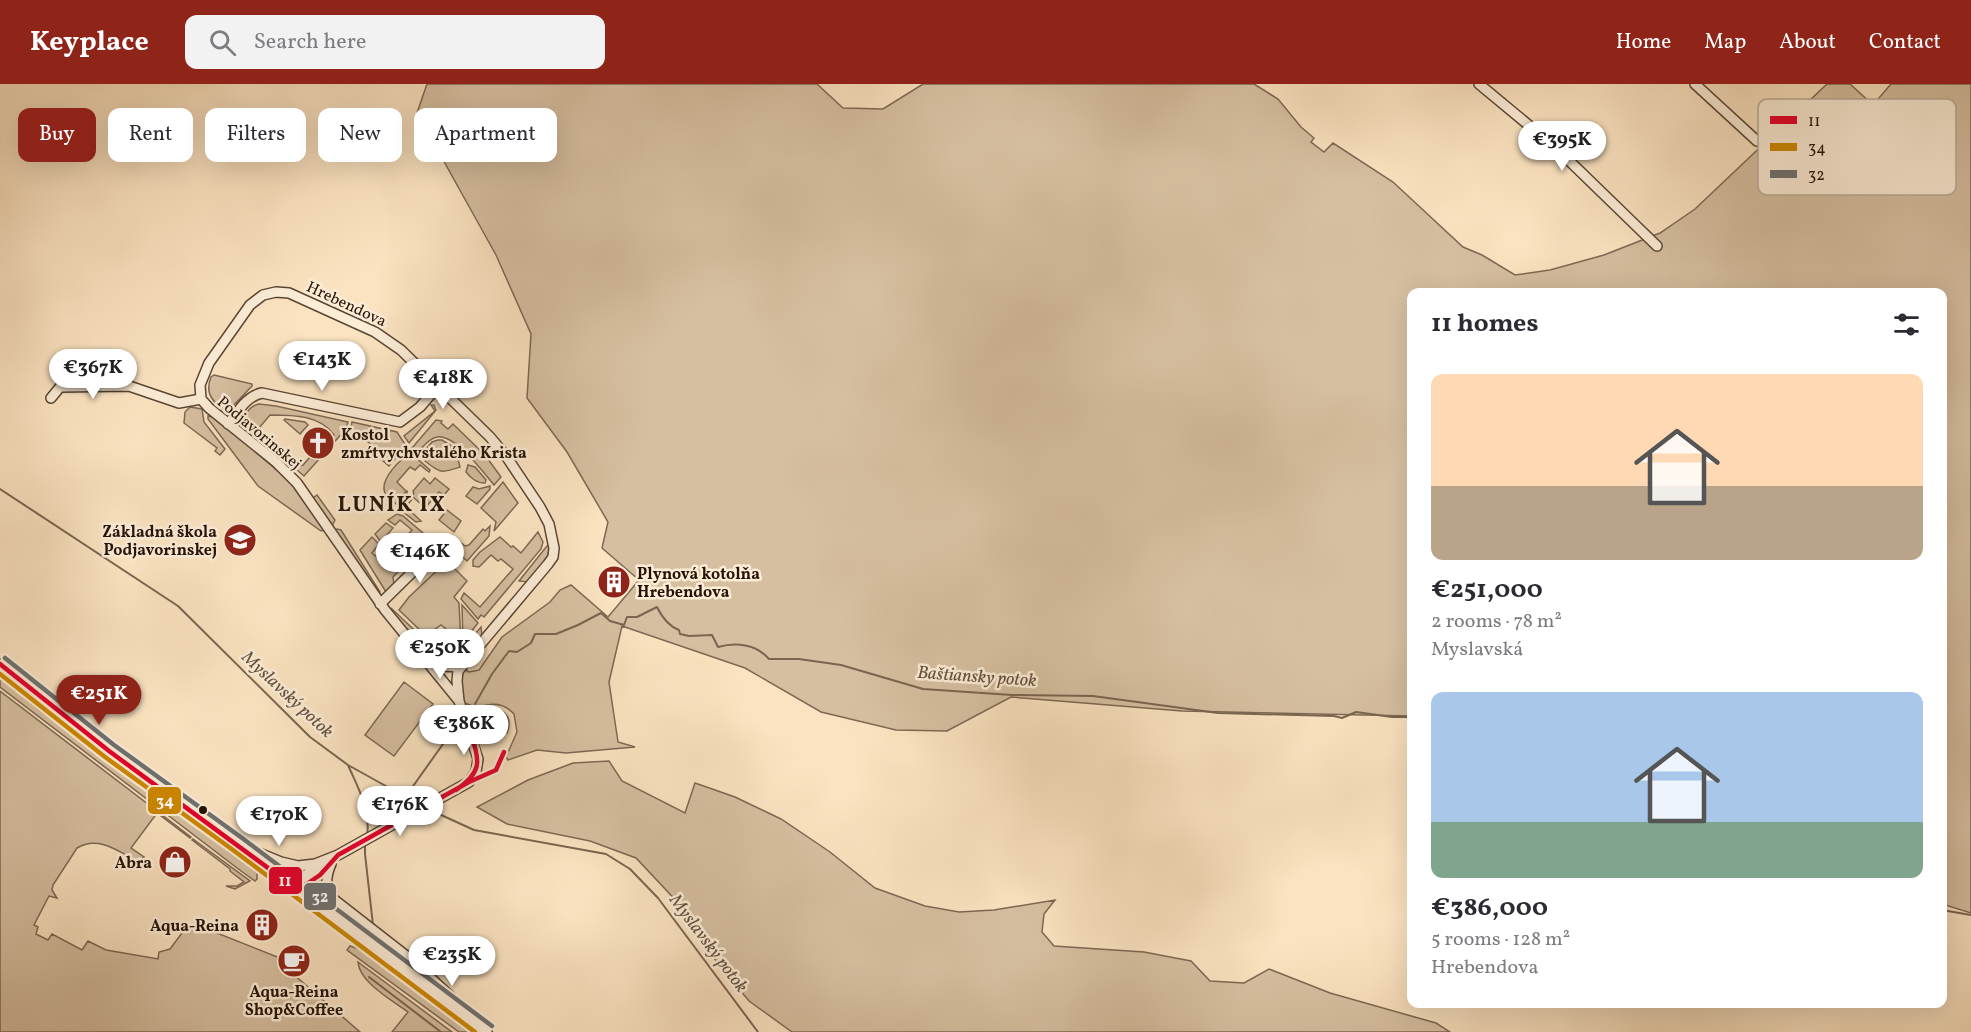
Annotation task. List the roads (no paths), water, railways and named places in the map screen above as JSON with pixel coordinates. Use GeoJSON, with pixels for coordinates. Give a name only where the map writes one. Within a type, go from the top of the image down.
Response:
{"type":"FeatureCollection","features":[{"type":"Feature","properties":{"kind":"street"},"geometry":{"type":"LineString","coordinates":[[1479,84],[1555,147],[1657,246]]}},
{"type":"Feature","properties":{"kind":"street"},"geometry":{"type":"LineString","coordinates":[[1695,84],[1757,141]]}},
{"type":"Feature","properties":{"kind":"street","name":"Hrebendova"},"geometry":{"type":"LineString","coordinates":[[201,399],[199,392],[206,367],[253,302],[263,295],[276,292],[290,293],[381,335],[401,350],[490,437],[506,456],[544,513],[554,544],[553,555],[549,564],[460,667]]}},
{"type":"Feature","properties":{"kind":"street","name":"Podjavorinskej"},"geometry":{"type":"LineString","coordinates":[[51,398],[60,387],[121,385],[136,387],[178,403],[201,399],[276,462],[297,483],[380,604],[459,701]]}},
{"type":"Feature","properties":{"kind":"street"},"geometry":{"type":"LineString","coordinates":[[228,424],[248,399],[262,393],[400,422],[420,407],[438,386]]}},
{"type":"Feature","properties":{"kind":"street"},"geometry":{"type":"LineString","coordinates":[[380,604],[440,545]]}},
{"type":"Feature","properties":{"kind":"street"},"geometry":{"type":"LineString","coordinates":[[298,890],[326,863],[338,855],[469,782],[477,768],[477,754],[459,701],[457,681],[460,667],[441,666],[424,658]]}},
{"type":"Feature","properties":{"kind":"street"},"geometry":{"type":"LineString","coordinates":[[0,664],[100,744],[487,1032]]}},
{"type":"Feature","properties":{"kind":"street"},"geometry":{"type":"LineString","coordinates":[[237,844],[295,866],[326,863]]}},
{"type":"Feature","properties":{"kind":"street"},"geometry":{"type":"LineString","coordinates":[[326,863],[327,887],[334,900],[409,958],[487,1032]]}},
{"type":"Feature","properties":{"kind":"waterway","name":"Myslavský potok"},"geometry":{"type":"LineString","coordinates":[[0,489],[178,606],[310,737],[348,765],[420,805]]}},
{"type":"Feature","properties":{"kind":"waterway","name":"Baštiansky potok"},"geometry":{"type":"LineString","coordinates":[[475,704],[492,674],[509,651],[517,652],[531,643],[535,634],[556,634],[601,613],[610,621],[624,625],[627,617],[637,617],[657,607],[666,621],[679,630],[680,634],[712,635],[718,647],[732,645],[752,647],[769,659],[799,659],[841,665],[923,689],[1012,695],[1093,696],[1218,713],[1342,718],[1356,712],[1407,717]]}},
{"type":"Feature","properties":{"kind":"waterway","name":"Baštiansky potok"},"geometry":{"type":"LineString","coordinates":[[406,796],[453,730]]}},
{"type":"Feature","properties":{"kind":"waterway"},"geometry":{"type":"LineString","coordinates":[[348,765],[365,808],[367,836]]}},
{"type":"Feature","properties":{"kind":"waterway","name":"Myslavský potok"},"geometry":{"type":"LineString","coordinates":[[428,809],[474,830],[606,854],[630,869],[658,898],[758,1032]]}},
{"type":"Feature","properties":{"kind":"waterway"},"geometry":{"type":"LineString","coordinates":[[365,844],[373,925]]}},
{"type":"Feature","properties":{"kind":"waterway","name":"Baštiansky potok"},"geometry":{"type":"LineString","coordinates":[[1947,911],[1971,915]]}},
{"type":"Feature","properties":{"kind":"waterway"},"geometry":{"type":"LineString","coordinates":[[369,977],[441,1032]]}},
{"type":"Feature","properties":{"kind":"place","name":"Kostol zmŕtvychvstalého Krista"},"geometry":{"type":"Point","coordinates":[318,443]}},
{"type":"Feature","properties":{"kind":"place","name":"Základná škola Podjavorinskej"},"geometry":{"type":"Point","coordinates":[240,540]}},
{"type":"Feature","properties":{"kind":"place","name":"Plynová kotolňa Hrebendova"},"geometry":{"type":"Point","coordinates":[614,582]}},
{"type":"Feature","properties":{"kind":"place","name":"Abra"},"geometry":{"type":"Point","coordinates":[175,862]}},
{"type":"Feature","properties":{"kind":"place","name":"Aqua-Reina"},"geometry":{"type":"Point","coordinates":[262,925]}},
{"type":"Feature","properties":{"kind":"place","name":"Aqua-Reina Shop&Coffee"},"geometry":{"type":"Point","coordinates":[294,961]}},
{"type":"Feature","properties":{"kind":"district","name":"LUNÍK IX"},"geometry":{"type":"Point","coordinates":[392,503]}}]}
